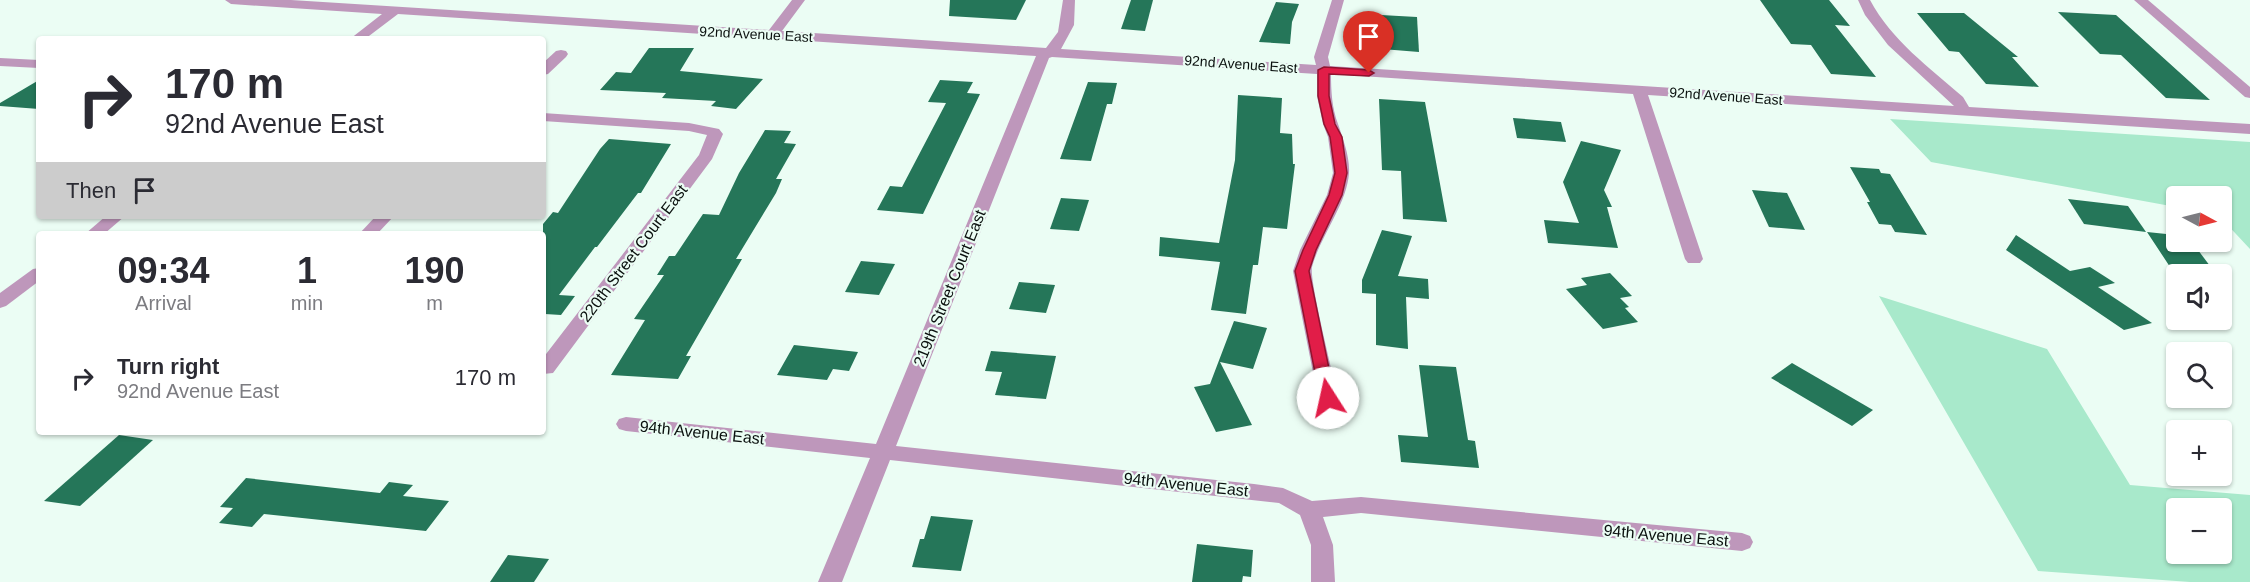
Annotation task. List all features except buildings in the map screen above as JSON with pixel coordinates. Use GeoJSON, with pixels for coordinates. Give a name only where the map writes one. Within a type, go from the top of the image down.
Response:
{"type":"FeatureCollection","features":[{"type":"Feature","properties":{"kind":"street","name":"92nd Avenue East"},"geometry":{"type":"LineString","coordinates":[[231,0],[2250,129]]}},
{"type":"Feature","properties":{"kind":"street"},"geometry":{"type":"LineString","coordinates":[[772,35],[799,0]]}},
{"type":"Feature","properties":{"kind":"street","name":"219th Street Court East"},"geometry":{"type":"LineString","coordinates":[[830,582],[1043,56],[1055,51],[1069,23],[1069,0]]}},
{"type":"Feature","properties":{"kind":"street"},"geometry":{"type":"LineString","coordinates":[[1328,398],[1302,271],[1309,250],[1335,195],[1341,173],[1336,137],[1330,124],[1324,96],[1324,70],[1321,57],[1338,0]]}},
{"type":"Feature","properties":{"kind":"street"},"geometry":{"type":"LineString","coordinates":[[1864,0],[1879,27],[1897,47],[1958,100],[1964,111]]}},
{"type":"Feature","properties":{"kind":"street"},"geometry":{"type":"LineString","coordinates":[[2140,0],[2250,94]]}},
{"type":"Feature","properties":{"kind":"street"},"geometry":{"type":"LineString","coordinates":[[361,36],[394,11]]}},
{"type":"Feature","properties":{"kind":"street"},"geometry":{"type":"LineString","coordinates":[[546,68],[561,54]]}},
{"type":"Feature","properties":{"kind":"street"},"geometry":{"type":"LineString","coordinates":[[0,62],[36,64]]}},
{"type":"Feature","properties":{"kind":"street"},"geometry":{"type":"LineString","coordinates":[[1639,90],[1694,260]]}},
{"type":"Feature","properties":{"kind":"street","name":"220th Street Court East"},"geometry":{"type":"LineString","coordinates":[[546,117],[688,127],[715,134],[707,156],[546,368]]}},
{"type":"Feature","properties":{"kind":"street"},"geometry":{"type":"LineString","coordinates":[[97,231],[113,219]]}},
{"type":"Feature","properties":{"kind":"street"},"geometry":{"type":"LineString","coordinates":[[370,231],[383,219]]}},
{"type":"Feature","properties":{"kind":"street"},"geometry":{"type":"LineString","coordinates":[[0,302],[36,275]]}},
{"type":"Feature","properties":{"kind":"street","name":"94th Avenue East"},"geometry":{"type":"LineString","coordinates":[[626,424],[883,450],[1254,492],[1283,496],[1309,510],[1361,506],[1742,542]]}},
{"type":"Feature","properties":{"kind":"street"},"geometry":{"type":"LineString","coordinates":[[1309,510],[1322,544],[1323,582]]}},
{"type":"Feature","properties":{"kind":"green space"},"geometry":{"type":"Polygon","coordinates":[[[1890,119],[2250,142],[2250,249],[2232,230],[2232,186],[2166,186],[2166,205],[1931,162],[1890,119]]]}},
{"type":"Feature","properties":{"kind":"green space"},"geometry":{"type":"Polygon","coordinates":[[[1879,296],[2047,349],[2130,485],[2250,495],[2250,582],[2190,582],[2038,571],[1879,296]]]}},
{"type":"Feature","properties":{"kind":"route"},"geometry":{"type":"LineString","coordinates":[[1328,398],[1302,271],[1309,250],[1335,195],[1341,173],[1336,137],[1330,124],[1324,96],[1324,70],[1369,73]]}}]}
